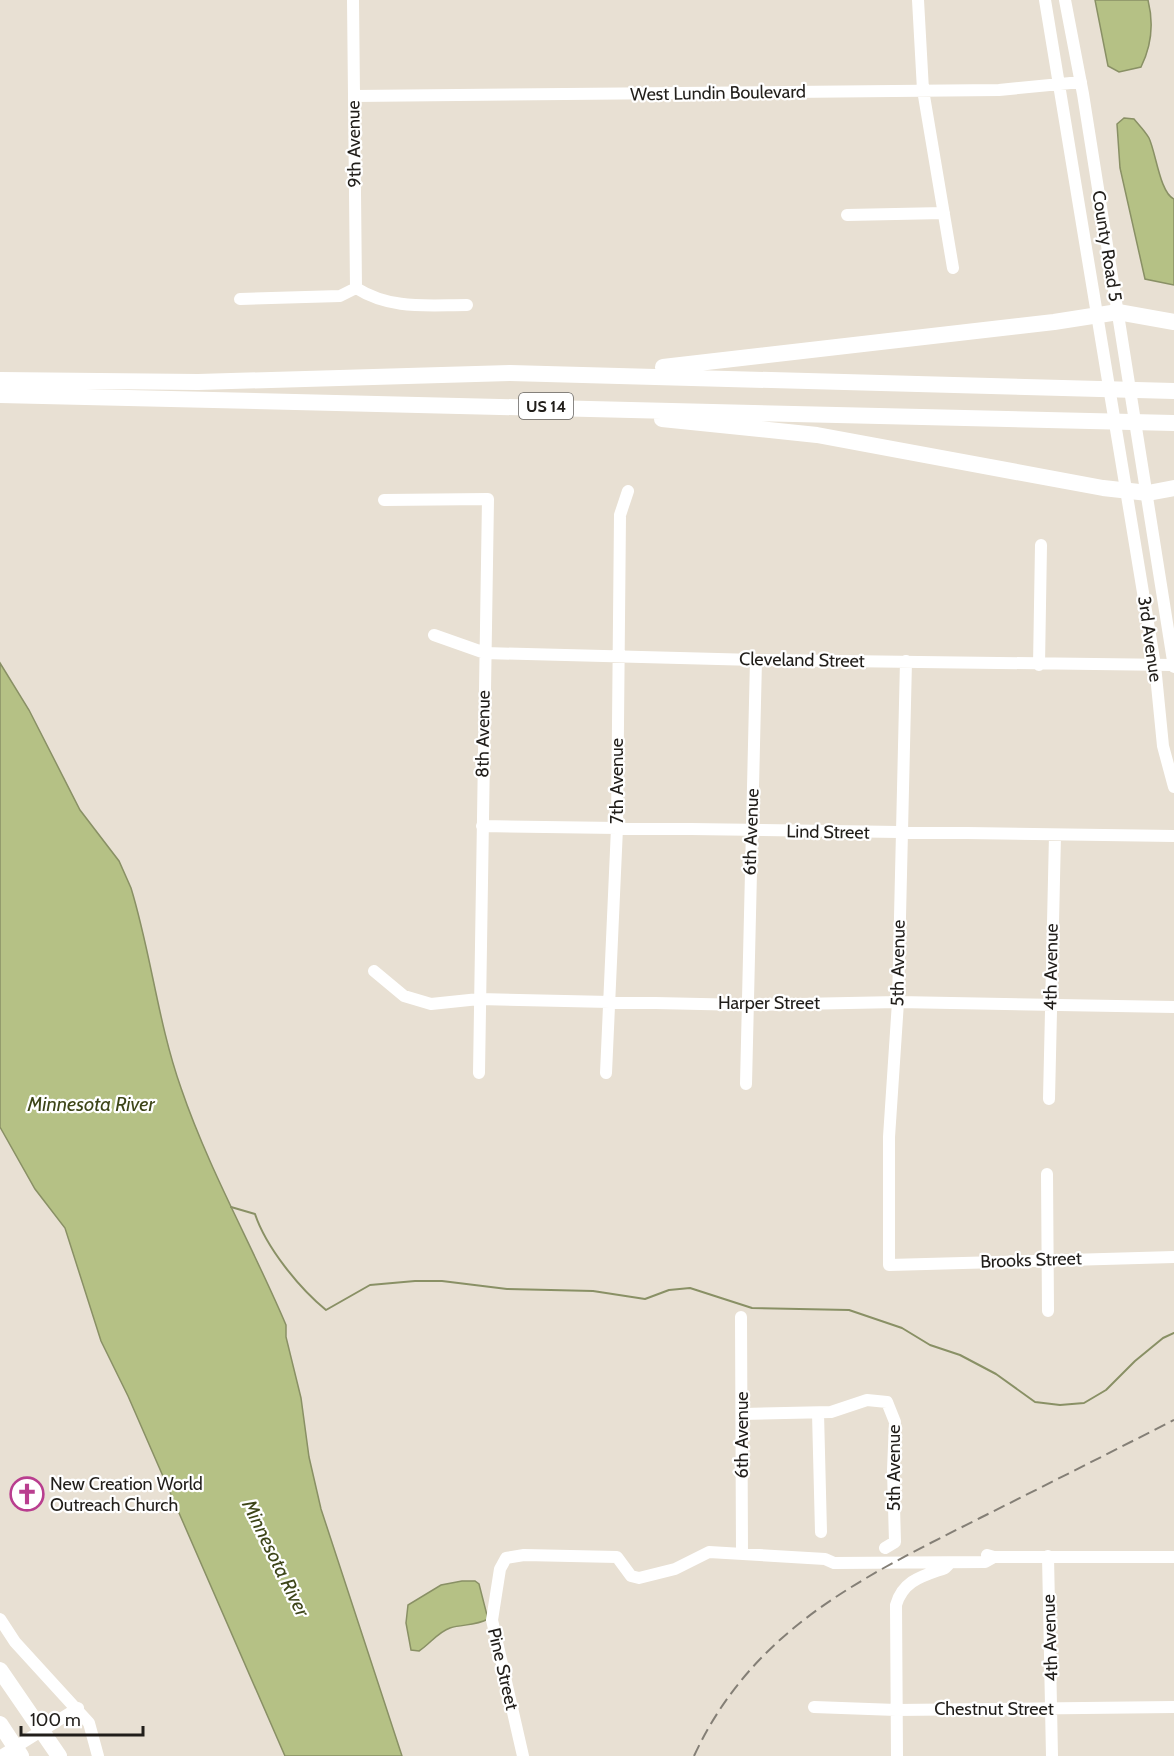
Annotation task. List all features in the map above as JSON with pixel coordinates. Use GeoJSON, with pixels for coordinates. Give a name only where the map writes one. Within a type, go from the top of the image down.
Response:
{"type":"FeatureCollection","features":[{"type":"Feature","properties":{"kind":"highway"},"geometry":{"type":"LineString","coordinates":[[510,374],[673,367],[1118,312],[1174,322]]}},
{"type":"Feature","properties":{"kind":"highway","name":"US 14"},"geometry":{"type":"LineString","coordinates":[[0,380],[198,382],[510,374],[1167,390]]}},
{"type":"Feature","properties":{"kind":"highway","name":"US 14"},"geometry":{"type":"LineString","coordinates":[[0,395],[1168,423]]}},
{"type":"Feature","properties":{"kind":"highway"},"geometry":{"type":"LineString","coordinates":[[572,407],[633,416],[816,435],[1148,493],[1174,488]]}},
{"type":"Feature","properties":{"kind":"highway"},"geometry":{"type":"LineString","coordinates":[[0,1670],[59,1756]]}},
{"type":"Feature","properties":{"kind":"highway"},"geometry":{"type":"LineString","coordinates":[[0,1725],[13,1753]]}},
{"type":"Feature","properties":{"kind":"street","name":"9th Avenue"},"geometry":{"type":"LineString","coordinates":[[353,0],[356,288]]}},
{"type":"Feature","properties":{"kind":"street"},"geometry":{"type":"LineString","coordinates":[[918,0],[924,90],[953,268]]}},
{"type":"Feature","properties":{"kind":"street","name":"County Road 5"},"geometry":{"type":"LineString","coordinates":[[1045,0],[1126,490]]}},
{"type":"Feature","properties":{"kind":"street","name":"County Road 5"},"geometry":{"type":"LineString","coordinates":[[1065,0],[1081,82],[1148,493]]}},
{"type":"Feature","properties":{"kind":"street","name":"West Lundin Boulevard"},"geometry":{"type":"LineString","coordinates":[[354,96],[924,90],[1059,85],[1081,82]]}},
{"type":"Feature","properties":{"kind":"street"},"geometry":{"type":"LineString","coordinates":[[846,215],[944,213]]}},
{"type":"Feature","properties":{"kind":"street"},"geometry":{"type":"LineString","coordinates":[[240,299],[340,296],[356,288],[374,299],[399,305],[467,305]]}},
{"type":"Feature","properties":{"kind":"street","name":"3rd Avenue"},"geometry":{"type":"LineString","coordinates":[[1126,490],[1155,665],[1163,747],[1174,787]]}},
{"type":"Feature","properties":{"kind":"street","name":"7th Avenue"},"geometry":{"type":"LineString","coordinates":[[606,1073],[617,828],[620,515],[628,491]]}},
{"type":"Feature","properties":{"kind":"street","name":"3rd Avenue"},"geometry":{"type":"LineString","coordinates":[[1148,493],[1174,666]]}},
{"type":"Feature","properties":{"kind":"street","name":"8th Avenue"},"geometry":{"type":"LineString","coordinates":[[384,500],[488,500],[479,1073]]}},
{"type":"Feature","properties":{"kind":"street"},"geometry":{"type":"LineString","coordinates":[[1039,665],[1041,545]]}},
{"type":"Feature","properties":{"kind":"street","name":"Cleveland Street"},"geometry":{"type":"LineString","coordinates":[[434,635],[485,652],[756,660],[1174,666]]}},
{"type":"Feature","properties":{"kind":"street","name":"6th Avenue"},"geometry":{"type":"LineString","coordinates":[[746,1084],[746,1005],[756,660]]}},
{"type":"Feature","properties":{"kind":"street","name":"5th Avenue"},"geometry":{"type":"LineString","coordinates":[[889,1265],[889,1137],[898,1002],[906,661]]}},
{"type":"Feature","properties":{"kind":"street"},"geometry":{"type":"LineString","coordinates":[[1174,751],[1174,778]]}},
{"type":"Feature","properties":{"kind":"street","name":"Lind Street"},"geometry":{"type":"LineString","coordinates":[[482,826],[1174,836]]}},
{"type":"Feature","properties":{"kind":"street","name":"4th Avenue"},"geometry":{"type":"LineString","coordinates":[[1049,1099],[1055,835]]}},
{"type":"Feature","properties":{"kind":"street","name":"Harper Street"},"geometry":{"type":"LineString","coordinates":[[374,971],[404,996],[431,1004],[479,999],[609,1000],[746,1005],[898,1002],[1174,1007]]}},
{"type":"Feature","properties":{"kind":"street"},"geometry":{"type":"LineString","coordinates":[[1047,1173],[1048,1311]]}},
{"type":"Feature","properties":{"kind":"street","name":"Brooks Street"},"geometry":{"type":"LineString","coordinates":[[889,1265],[1174,1257]]}},
{"type":"Feature","properties":{"kind":"street","name":"6th Avenue"},"geometry":{"type":"LineString","coordinates":[[741,1317],[742,1553]]}},
{"type":"Feature","properties":{"kind":"street","name":"5th Avenue"},"geometry":{"type":"LineString","coordinates":[[742,1414],[831,1412],[867,1400],[878,1399],[886,1402],[895,1422],[890,1545]]}},
{"type":"Feature","properties":{"kind":"street"},"geometry":{"type":"LineString","coordinates":[[818,1413],[820,1532]]}},
{"type":"Feature","properties":{"kind":"street","name":"Pine Street"},"geometry":{"type":"LineString","coordinates":[[523,1756],[492,1620],[500,1569],[506,1558],[524,1555],[617,1557],[632,1576],[639,1578],[675,1569],[710,1552],[825,1559],[834,1563],[985,1562],[994,1557]]}},
{"type":"Feature","properties":{"kind":"street","name":"Pine Street"},"geometry":{"type":"LineString","coordinates":[[825,1559],[834,1555],[903,1557],[985,1554],[994,1557],[1174,1557]]}},
{"type":"Feature","properties":{"kind":"street","name":"4th Avenue"},"geometry":{"type":"LineString","coordinates":[[1048,1556],[1052,1756]]}},
{"type":"Feature","properties":{"kind":"street"},"geometry":{"type":"LineString","coordinates":[[897,1756],[896,1605],[900,1592],[912,1580],[945,1568],[949,1563]]}},
{"type":"Feature","properties":{"kind":"street"},"geometry":{"type":"LineString","coordinates":[[0,1619],[15,1642],[78,1708],[89,1723],[98,1756]]}},
{"type":"Feature","properties":{"kind":"street","name":"Chestnut Street"},"geometry":{"type":"LineString","coordinates":[[814,1707],[896,1710],[1174,1707]]}},
{"type":"Feature","properties":{"kind":"street"},"geometry":{"type":"LineString","coordinates":[[13,1753],[78,1708]]}},
{"type":"Feature","properties":{"kind":"water"},"geometry":{"type":"Polygon","coordinates":[[[1095,0],[1148,0],[1151,34],[1148,51],[1141,67],[1119,72],[1108,66],[1095,0]]]}},
{"type":"Feature","properties":{"kind":"water"},"geometry":{"type":"Polygon","coordinates":[[[1124,118],[1134,119],[1147,135],[1165,189],[1174,199],[1174,285],[1145,279],[1120,168],[1117,124],[1124,118]]]}},
{"type":"Feature","properties":{"kind":"water","name":"Minnesota River"},"geometry":{"type":"Polygon","coordinates":[[[0,663],[29,710],[80,810],[119,861],[131,888],[166,1038],[181,1088],[204,1148],[286,1325],[286,1337],[301,1398],[309,1457],[321,1509],[402,1756],[285,1756],[128,1396],[101,1341],[65,1228],[35,1189],[0,1127],[0,663]]]}},
{"type":"Feature","properties":{"kind":"water"},"geometry":{"type":"Polygon","coordinates":[[[475,1581],[479,1584],[488,1619],[450,1628],[419,1651],[411,1650],[406,1623],[408,1605],[441,1585],[475,1581]]]}},
{"type":"Feature","properties":{"kind":"waterway"},"geometry":{"type":"LineString","coordinates":[[231,1207],[255,1214],[267,1240],[284,1266],[326,1310],[370,1285],[415,1281],[442,1281],[507,1289],[593,1291],[645,1299],[669,1290],[690,1288],[752,1308],[849,1310],[902,1328],[930,1345],[960,1355],[996,1374],[1035,1402],[1060,1405],[1084,1403],[1106,1390],[1135,1361],[1163,1338],[1174,1333]]}},
{"type":"Feature","properties":{"kind":"railway"},"geometry":{"type":"LineString","coordinates":[[694,1756],[718,1712],[747,1674],[779,1641],[814,1612],[853,1586],[936,1540],[1174,1420]]}},
{"type":"Feature","properties":{"kind":"place","name":"New Creation World Outreach Church"},"geometry":{"type":"Point","coordinates":[27,1494]}}]}
